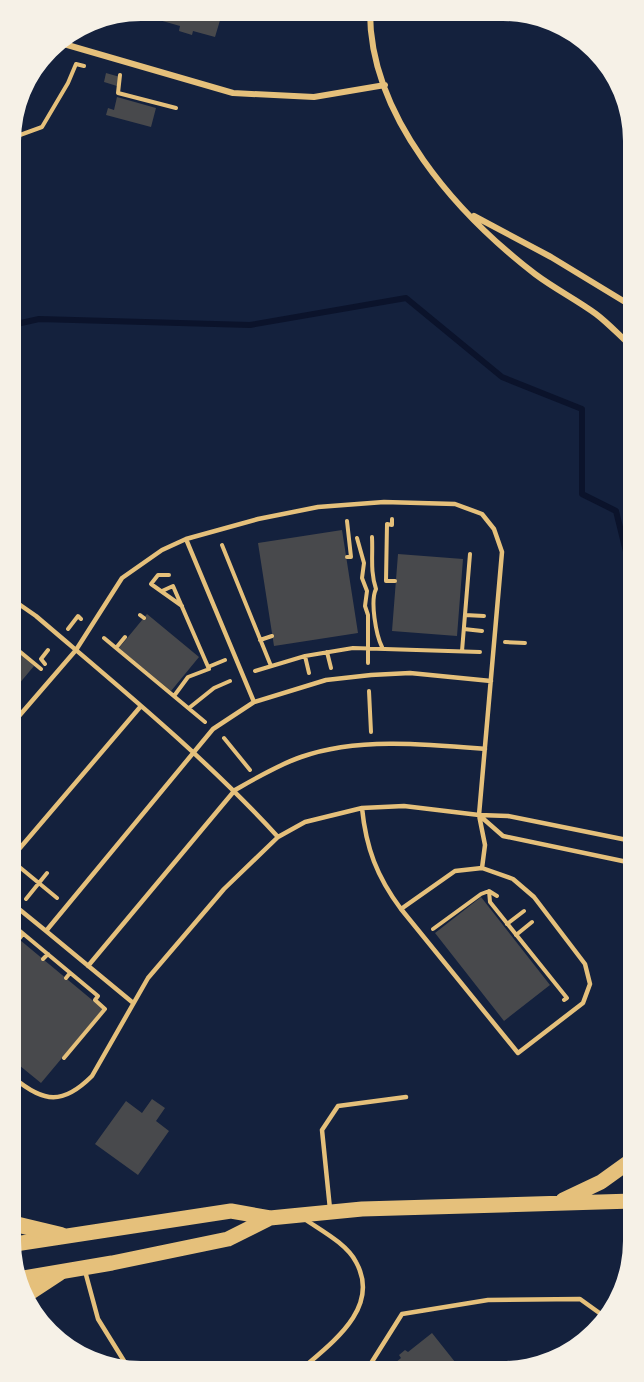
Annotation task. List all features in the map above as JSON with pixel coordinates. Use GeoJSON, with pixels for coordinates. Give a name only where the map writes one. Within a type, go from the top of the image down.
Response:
{"type":"FeatureCollection","features":[{"type":"Feature","properties":{"kind":"highway"},"geometry":{"type":"LineString","coordinates":[[21,1225],[61,1235]]}},
{"type":"Feature","properties":{"kind":"highway"},"geometry":{"type":"LineString","coordinates":[[32,1291],[59,1273]]}},
{"type":"Feature","properties":{"kind":"main road"},"geometry":{"type":"LineString","coordinates":[[559,1203],[601,1182],[623,1166]]}},
{"type":"Feature","properties":{"kind":"main road"},"geometry":{"type":"LineString","coordinates":[[21,1243],[231,1211],[270,1218],[331,1211],[623,1200]]}},
{"type":"Feature","properties":{"kind":"main road"},"geometry":{"type":"LineString","coordinates":[[27,1278],[84,1269],[228,1239],[270,1218]]}},
{"type":"Feature","properties":{"kind":"street"},"geometry":{"type":"LineString","coordinates":[[371,21],[375,54],[385,85],[418,153],[443,189],[535,274],[598,316],[623,339]]}},
{"type":"Feature","properties":{"kind":"street"},"geometry":{"type":"LineString","coordinates":[[69,45],[233,93],[314,96],[385,85]]}},
{"type":"Feature","properties":{"kind":"street"},"geometry":{"type":"LineString","coordinates":[[465,211],[551,257],[623,301]]}},
{"type":"Feature","properties":{"kind":"lane"},"geometry":{"type":"LineString","coordinates":[[21,714],[76,650],[122,578],[162,550],[186,539],[258,519],[318,507],[384,502],[455,504],[482,514],[494,528],[502,552],[479,815],[485,845],[482,868]]}},
{"type":"Feature","properties":{"kind":"lane"},"geometry":{"type":"LineString","coordinates":[[186,539],[254,702]]}},
{"type":"Feature","properties":{"kind":"lane"},"geometry":{"type":"LineString","coordinates":[[21,606],[76,650],[193,752],[235,790],[278,837]]}},
{"type":"Feature","properties":{"kind":"lane"},"geometry":{"type":"LineString","coordinates":[[46,931],[213,729],[254,702],[326,680],[371,675],[410,673],[491,681]]}},
{"type":"Feature","properties":{"kind":"lane"},"geometry":{"type":"LineString","coordinates":[[21,847],[141,706]]}},
{"type":"Feature","properties":{"kind":"lane"},"geometry":{"type":"LineString","coordinates":[[88,966],[235,790],[302,756],[372,746],[423,743],[485,748]]}},
{"type":"Feature","properties":{"kind":"lane"},"geometry":{"type":"LineString","coordinates":[[21,1084],[35,1095],[56,1098],[80,1089],[92,1076],[132,1002],[148,978],[224,889],[278,837],[305,822],[362,808],[404,806],[508,816],[623,839]]}},
{"type":"Feature","properties":{"kind":"lane"},"geometry":{"type":"LineString","coordinates":[[362,808],[364,834],[382,883],[401,909],[518,1053],[583,1004],[590,984],[585,964],[534,897],[513,879],[482,868],[455,871],[401,909]]}},
{"type":"Feature","properties":{"kind":"lane"},"geometry":{"type":"LineString","coordinates":[[479,815],[502,836],[623,861]]}},
{"type":"Feature","properties":{"kind":"lane"},"geometry":{"type":"LineString","coordinates":[[21,911],[132,1002]]}},
{"type":"Feature","properties":{"kind":"lane"},"geometry":{"type":"LineString","coordinates":[[331,1211],[322,1130],[338,1106],[406,1097]]}},
{"type":"Feature","properties":{"kind":"lane"},"geometry":{"type":"LineString","coordinates":[[298,1215],[338,1243],[356,1262],[363,1284],[360,1309],[339,1337],[311,1361]]}},
{"type":"Feature","properties":{"kind":"lane"},"geometry":{"type":"LineString","coordinates":[[84,1269],[98,1319],[123,1360]]}},
{"type":"Feature","properties":{"kind":"lane"},"geometry":{"type":"LineString","coordinates":[[372,1361],[402,1314],[488,1300],[580,1299],[599,1313]]}},
{"type":"Feature","properties":{"kind":"path"},"geometry":{"type":"LineString","coordinates":[[21,135],[42,128],[68,83],[76,64],[87,66]]}},
{"type":"Feature","properties":{"kind":"path"},"geometry":{"type":"LineString","coordinates":[[115,73],[122,75],[118,93],[176,108]]}},
{"type":"Feature","properties":{"kind":"path"},"geometry":{"type":"LineString","coordinates":[[392,519],[392,525],[387,524],[386,581],[396,581]]}},
{"type":"Feature","properties":{"kind":"path"},"geometry":{"type":"LineString","coordinates":[[347,522],[351,556],[347,557]]}},
{"type":"Feature","properties":{"kind":"path"},"geometry":{"type":"LineString","coordinates":[[372,537],[374,555],[370,566],[372,581],[376,589],[373,595],[375,634],[382,647]]}},
{"type":"Feature","properties":{"kind":"path"},"geometry":{"type":"LineString","coordinates":[[357,538],[364,563],[361,572],[366,584],[368,666]]}},
{"type":"Feature","properties":{"kind":"path"},"geometry":{"type":"LineString","coordinates":[[222,545],[271,666]]}},
{"type":"Feature","properties":{"kind":"path"},"geometry":{"type":"LineString","coordinates":[[462,651],[470,554]]}},
{"type":"Feature","properties":{"kind":"path"},"geometry":{"type":"LineString","coordinates":[[364,563],[370,566]]}},
{"type":"Feature","properties":{"kind":"path"},"geometry":{"type":"LineString","coordinates":[[169,575],[158,575],[151,584],[182,606]]}},
{"type":"Feature","properties":{"kind":"path"},"geometry":{"type":"LineString","coordinates":[[366,584],[372,581]]}},
{"type":"Feature","properties":{"kind":"path"},"geometry":{"type":"LineString","coordinates":[[162,591],[173,586],[208,667]]}},
{"type":"Feature","properties":{"kind":"path"},"geometry":{"type":"LineString","coordinates":[[368,619],[375,615]]}},
{"type":"Feature","properties":{"kind":"path"},"geometry":{"type":"LineString","coordinates":[[465,615],[496,616]]}},
{"type":"Feature","properties":{"kind":"path"},"geometry":{"type":"LineString","coordinates":[[65,630],[78,616],[82,619]]}},
{"type":"Feature","properties":{"kind":"path"},"geometry":{"type":"LineString","coordinates":[[464,629],[495,632]]}},
{"type":"Feature","properties":{"kind":"path"},"geometry":{"type":"LineString","coordinates":[[260,640],[272,636]]}},
{"type":"Feature","properties":{"kind":"path"},"geometry":{"type":"LineString","coordinates":[[116,648],[125,637]]}},
{"type":"Feature","properties":{"kind":"path"},"geometry":{"type":"LineString","coordinates":[[104,638],[206,722]]}},
{"type":"Feature","properties":{"kind":"path"},"geometry":{"type":"LineString","coordinates":[[494,641],[525,643]]}},
{"type":"Feature","properties":{"kind":"path"},"geometry":{"type":"LineString","coordinates":[[255,671],[327,652],[367,648],[480,652]]}},
{"type":"Feature","properties":{"kind":"path"},"geometry":{"type":"LineString","coordinates":[[36,676],[46,663],[40,659],[48,650]]}},
{"type":"Feature","properties":{"kind":"path"},"geometry":{"type":"LineString","coordinates":[[21,653],[41,669]]}},
{"type":"Feature","properties":{"kind":"path"},"geometry":{"type":"LineString","coordinates":[[174,696],[186,676],[209,669],[208,667],[234,657]]}},
{"type":"Feature","properties":{"kind":"path"},"geometry":{"type":"LineString","coordinates":[[189,708],[214,688],[230,681]]}},
{"type":"Feature","properties":{"kind":"path"},"geometry":{"type":"LineString","coordinates":[[369,691],[372,746]]}},
{"type":"Feature","properties":{"kind":"path"},"geometry":{"type":"LineString","coordinates":[[224,738],[250,771]]}},
{"type":"Feature","properties":{"kind":"path"},"geometry":{"type":"LineString","coordinates":[[21,868],[67,906]]}},
{"type":"Feature","properties":{"kind":"path"},"geometry":{"type":"LineString","coordinates":[[26,900],[47,873]]}},
{"type":"Feature","properties":{"kind":"path"},"geometry":{"type":"LineString","coordinates":[[424,937],[454,912],[489,891]]}},
{"type":"Feature","properties":{"kind":"path"},"geometry":{"type":"LineString","coordinates":[[489,891],[497,897]]}},
{"type":"Feature","properties":{"kind":"path"},"geometry":{"type":"LineString","coordinates":[[489,891],[490,902],[567,998],[559,1004]]}},
{"type":"Feature","properties":{"kind":"path"},"geometry":{"type":"LineString","coordinates":[[507,924],[524,911]]}},
{"type":"Feature","properties":{"kind":"path"},"geometry":{"type":"LineString","coordinates":[[516,935],[532,922]]}},
{"type":"Feature","properties":{"kind":"path"},"geometry":{"type":"LineString","coordinates":[[21,936],[23,934],[98,996],[95,1000],[105,1009],[64,1058]]}},
{"type":"Feature","properties":{"kind":"path"},"geometry":{"type":"LineString","coordinates":[[43,959],[48,954]]}},
{"type":"Feature","properties":{"kind":"path"},"geometry":{"type":"LineString","coordinates":[[66,978],[70,973]]}},
{"type":"Feature","properties":{"kind":"building"},"geometry":{"type":"Polygon","coordinates":[[[162,21],[220,21],[215,37],[193,31],[192,35],[179,31],[180,26],[162,21]]]}},
{"type":"Feature","properties":{"kind":"building"},"geometry":{"type":"Polygon","coordinates":[[[106,73],[120,77],[117,86],[104,82],[106,73]]]}},
{"type":"Feature","properties":{"kind":"building"},"geometry":{"type":"Polygon","coordinates":[[[117,97],[156,108],[151,127],[106,115],[108,108],[114,110],[117,97]]]}},
{"type":"Feature","properties":{"kind":"building"},"geometry":{"type":"Polygon","coordinates":[[[342,530],[358,633],[274,646],[258,543],[342,530]]]}},
{"type":"Feature","properties":{"kind":"building"},"geometry":{"type":"Polygon","coordinates":[[[398,554],[463,559],[457,636],[392,631],[398,554]]]}},
{"type":"Feature","properties":{"kind":"building"},"geometry":{"type":"Polygon","coordinates":[[[147,614],[199,657],[171,691],[119,648],[147,614]]]}},
{"type":"Feature","properties":{"kind":"building"},"geometry":{"type":"Polygon","coordinates":[[[21,655],[34,666],[21,681],[21,655]]]}},
{"type":"Feature","properties":{"kind":"building"},"geometry":{"type":"Polygon","coordinates":[[[481,897],[550,985],[504,1021],[435,933],[481,897]]]}},
{"type":"Feature","properties":{"kind":"building"},"geometry":{"type":"Polygon","coordinates":[[[21,941],[103,1009],[41,1083],[21,1067],[21,941]]]}},
{"type":"Feature","properties":{"kind":"building"},"geometry":{"type":"Polygon","coordinates":[[[152,1099],[165,1108],[156,1121],[169,1131],[138,1175],[95,1144],[126,1101],[142,1113],[152,1099]]]}},
{"type":"Feature","properties":{"kind":"building"},"geometry":{"type":"Polygon","coordinates":[[[432,1333],[454,1361],[397,1361],[401,1358],[399,1355],[405,1350],[408,1352],[432,1333]]]}},
{"type":"Feature","properties":{"kind":"waterway"},"geometry":{"type":"LineString","coordinates":[[21,323],[39,319],[250,325],[406,298],[502,377],[582,409],[582,494],[616,511],[623,539]]}}]}
